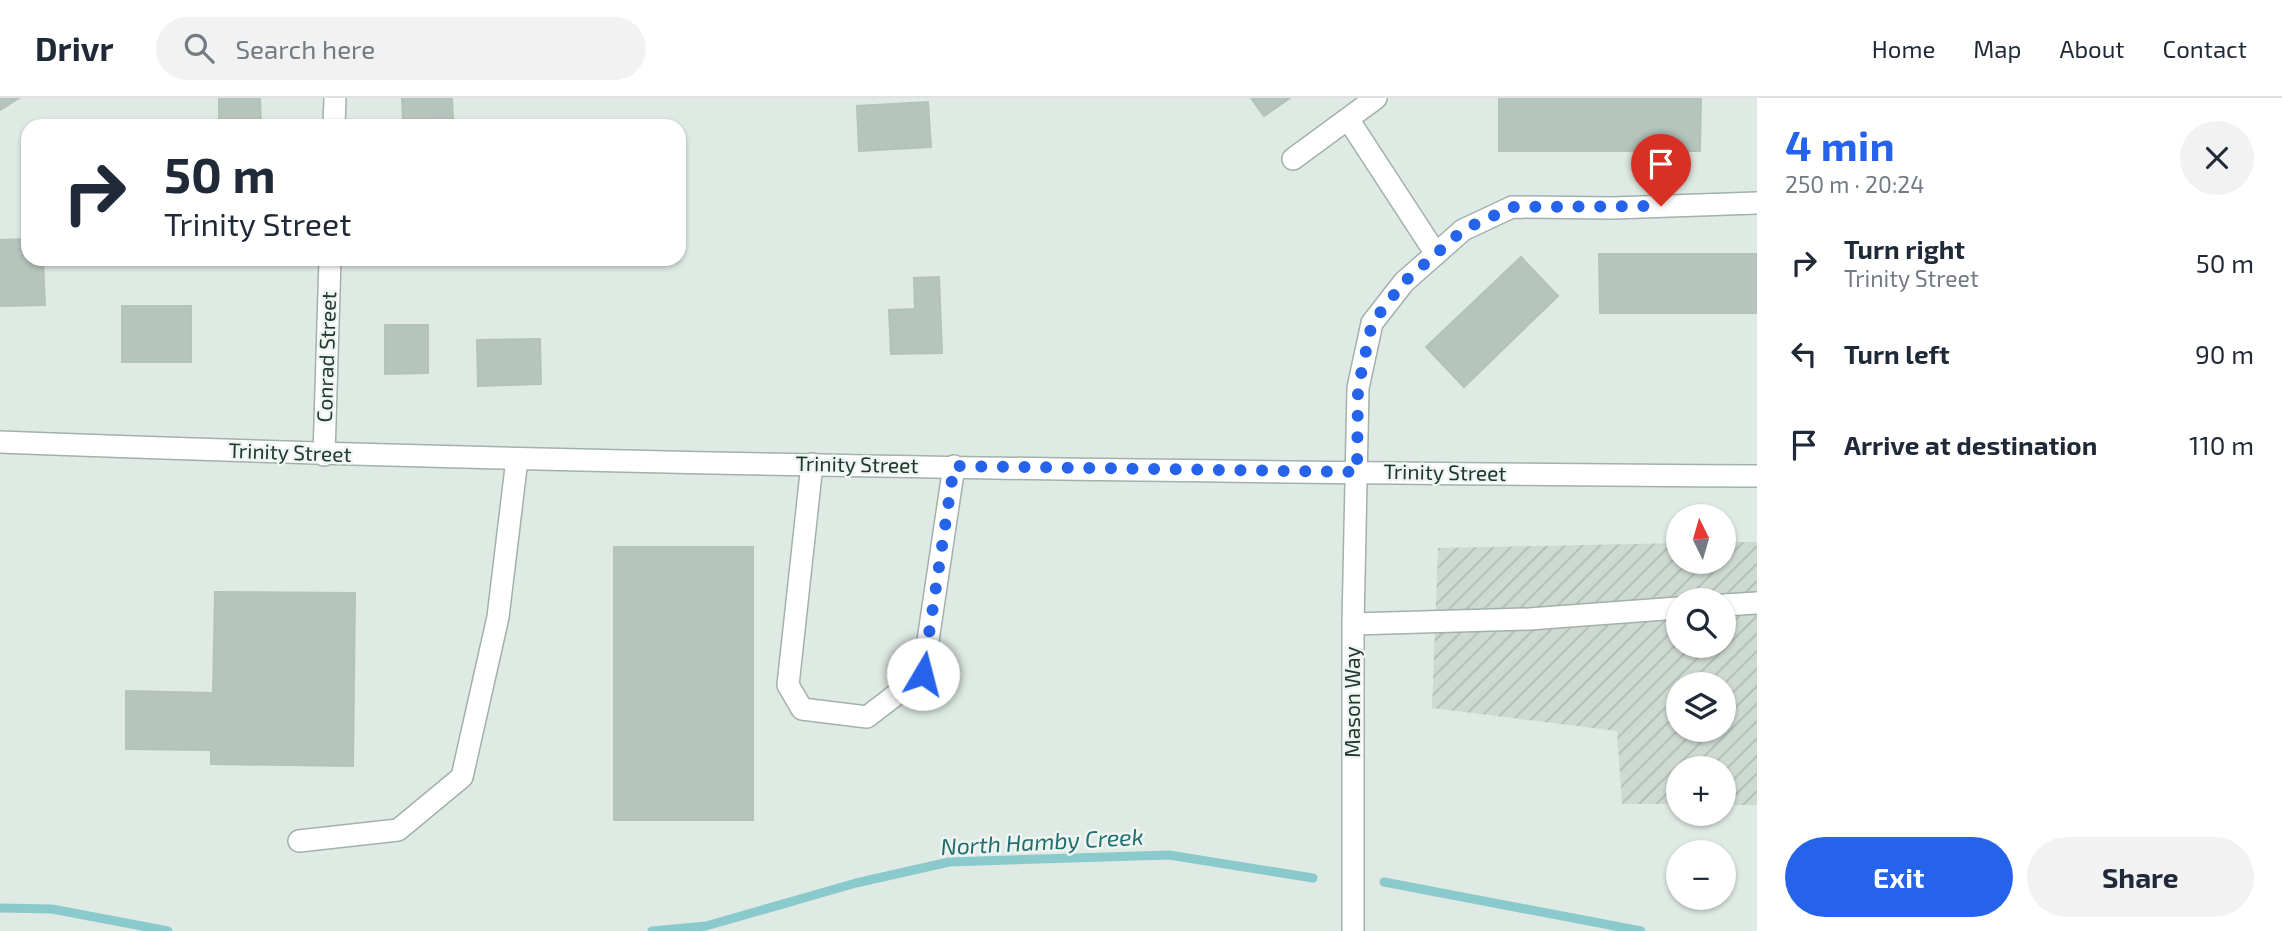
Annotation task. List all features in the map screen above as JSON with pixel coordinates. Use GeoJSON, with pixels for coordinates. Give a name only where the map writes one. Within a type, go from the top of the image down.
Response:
{"type":"FeatureCollection","features":[{"type":"Feature","properties":{"kind":"street"},"geometry":{"type":"LineString","coordinates":[[334,119],[335,98]]}},
{"type":"Feature","properties":{"kind":"street"},"geometry":{"type":"LineString","coordinates":[[1293,159],[1376,98]]}},
{"type":"Feature","properties":{"kind":"street"},"geometry":{"type":"LineString","coordinates":[[1348,119],[1436,254]]}},
{"type":"Feature","properties":{"kind":"street","name":"Mason Way"},"geometry":{"type":"LineString","coordinates":[[1353,931],[1353,624],[1358,388],[1372,323],[1404,282],[1463,230],[1512,207],[1613,208],[1757,203]]}},
{"type":"Feature","properties":{"kind":"street","name":"Conrad Street"},"geometry":{"type":"LineString","coordinates":[[324,455],[330,266]]}},
{"type":"Feature","properties":{"kind":"street","name":"Trinity Street"},"geometry":{"type":"LineString","coordinates":[[0,443],[517,460],[1757,476]]}},
{"type":"Feature","properties":{"kind":"street"},"geometry":{"type":"LineString","coordinates":[[299,841],[398,830],[462,777],[498,617],[517,460]]}},
{"type":"Feature","properties":{"kind":"street"},"geometry":{"type":"LineString","coordinates":[[812,464],[789,685],[802,709],[867,717],[923,674],[954,466]]}},
{"type":"Feature","properties":{"kind":"street"},"geometry":{"type":"LineString","coordinates":[[1736,604],[1757,603]]}},
{"type":"Feature","properties":{"kind":"street"},"geometry":{"type":"LineString","coordinates":[[1353,624],[1529,619],[1666,609]]}},
{"type":"Feature","properties":{"kind":"shaded area"},"geometry":{"type":"Polygon","coordinates":[[[1736,542],[1757,542],[1757,805],[1736,805],[1736,756],[1666,756],[1666,804],[1622,804],[1617,731],[1432,708],[1438,548],[1666,543],[1666,574],[1736,574],[1736,542]]]}},
{"type":"Feature","properties":{"kind":"building"},"geometry":{"type":"Polygon","coordinates":[[[0,98],[19,98],[0,110],[0,98]]]}},
{"type":"Feature","properties":{"kind":"building"},"geometry":{"type":"Polygon","coordinates":[[[219,98],[260,98],[261,119],[219,119],[219,98]]]}},
{"type":"Feature","properties":{"kind":"building"},"geometry":{"type":"Polygon","coordinates":[[[402,98],[452,98],[453,119],[403,119],[402,98]]]}},
{"type":"Feature","properties":{"kind":"building"},"geometry":{"type":"Polygon","coordinates":[[[1251,98],[1290,98],[1264,116],[1251,98]]]}},
{"type":"Feature","properties":{"kind":"building"},"geometry":{"type":"Polygon","coordinates":[[[1499,98],[1701,98],[1700,151],[1499,151],[1499,98]]]}},
{"type":"Feature","properties":{"kind":"building"},"geometry":{"type":"Polygon","coordinates":[[[928,102],[931,147],[859,151],[857,106],[928,102]]]}},
{"type":"Feature","properties":{"kind":"building"},"geometry":{"type":"Polygon","coordinates":[[[21,239],[21,266],[43,266],[45,305],[0,306],[0,240],[21,239]]]}},
{"type":"Feature","properties":{"kind":"building"},"geometry":{"type":"Polygon","coordinates":[[[1599,254],[1757,254],[1757,313],[1600,313],[1599,254]]]}},
{"type":"Feature","properties":{"kind":"building"},"geometry":{"type":"Polygon","coordinates":[[[1521,257],[1558,296],[1464,387],[1426,347],[1521,257]]]}},
{"type":"Feature","properties":{"kind":"building"},"geometry":{"type":"Polygon","coordinates":[[[939,277],[942,353],[891,354],[889,310],[915,309],[914,278],[939,277]]]}},
{"type":"Feature","properties":{"kind":"building"},"geometry":{"type":"Polygon","coordinates":[[[122,306],[191,306],[191,362],[122,362],[122,306]]]}},
{"type":"Feature","properties":{"kind":"building"},"geometry":{"type":"Polygon","coordinates":[[[385,325],[428,325],[428,373],[385,374],[385,325]]]}},
{"type":"Feature","properties":{"kind":"building"},"geometry":{"type":"Polygon","coordinates":[[[540,339],[541,384],[478,386],[477,340],[540,339]]]}},
{"type":"Feature","properties":{"kind":"building"},"geometry":{"type":"Polygon","coordinates":[[[614,547],[753,547],[753,820],[614,820],[614,547]]]}},
{"type":"Feature","properties":{"kind":"building"},"geometry":{"type":"Polygon","coordinates":[[[215,592],[355,593],[353,766],[211,764],[211,750],[126,749],[126,691],[213,693],[215,592]]]}},
{"type":"Feature","properties":{"kind":"waterway","name":"North Hamby Creek"},"geometry":{"type":"LineString","coordinates":[[652,931],[706,926],[856,883],[949,862],[1169,855],[1313,878]]}},
{"type":"Feature","properties":{"kind":"waterway","name":"North Hamby Creek"},"geometry":{"type":"LineString","coordinates":[[1384,882],[1641,931]]}},
{"type":"Feature","properties":{"kind":"waterway","name":"North Hamby Creek"},"geometry":{"type":"LineString","coordinates":[[0,908],[52,909],[168,931]]}},
{"type":"Feature","properties":{"kind":"route"},"geometry":{"type":"LineString","coordinates":[[923,674],[954,466],[1357,472],[1358,388],[1372,323],[1404,282],[1463,230],[1512,207],[1661,206]]}}]}
